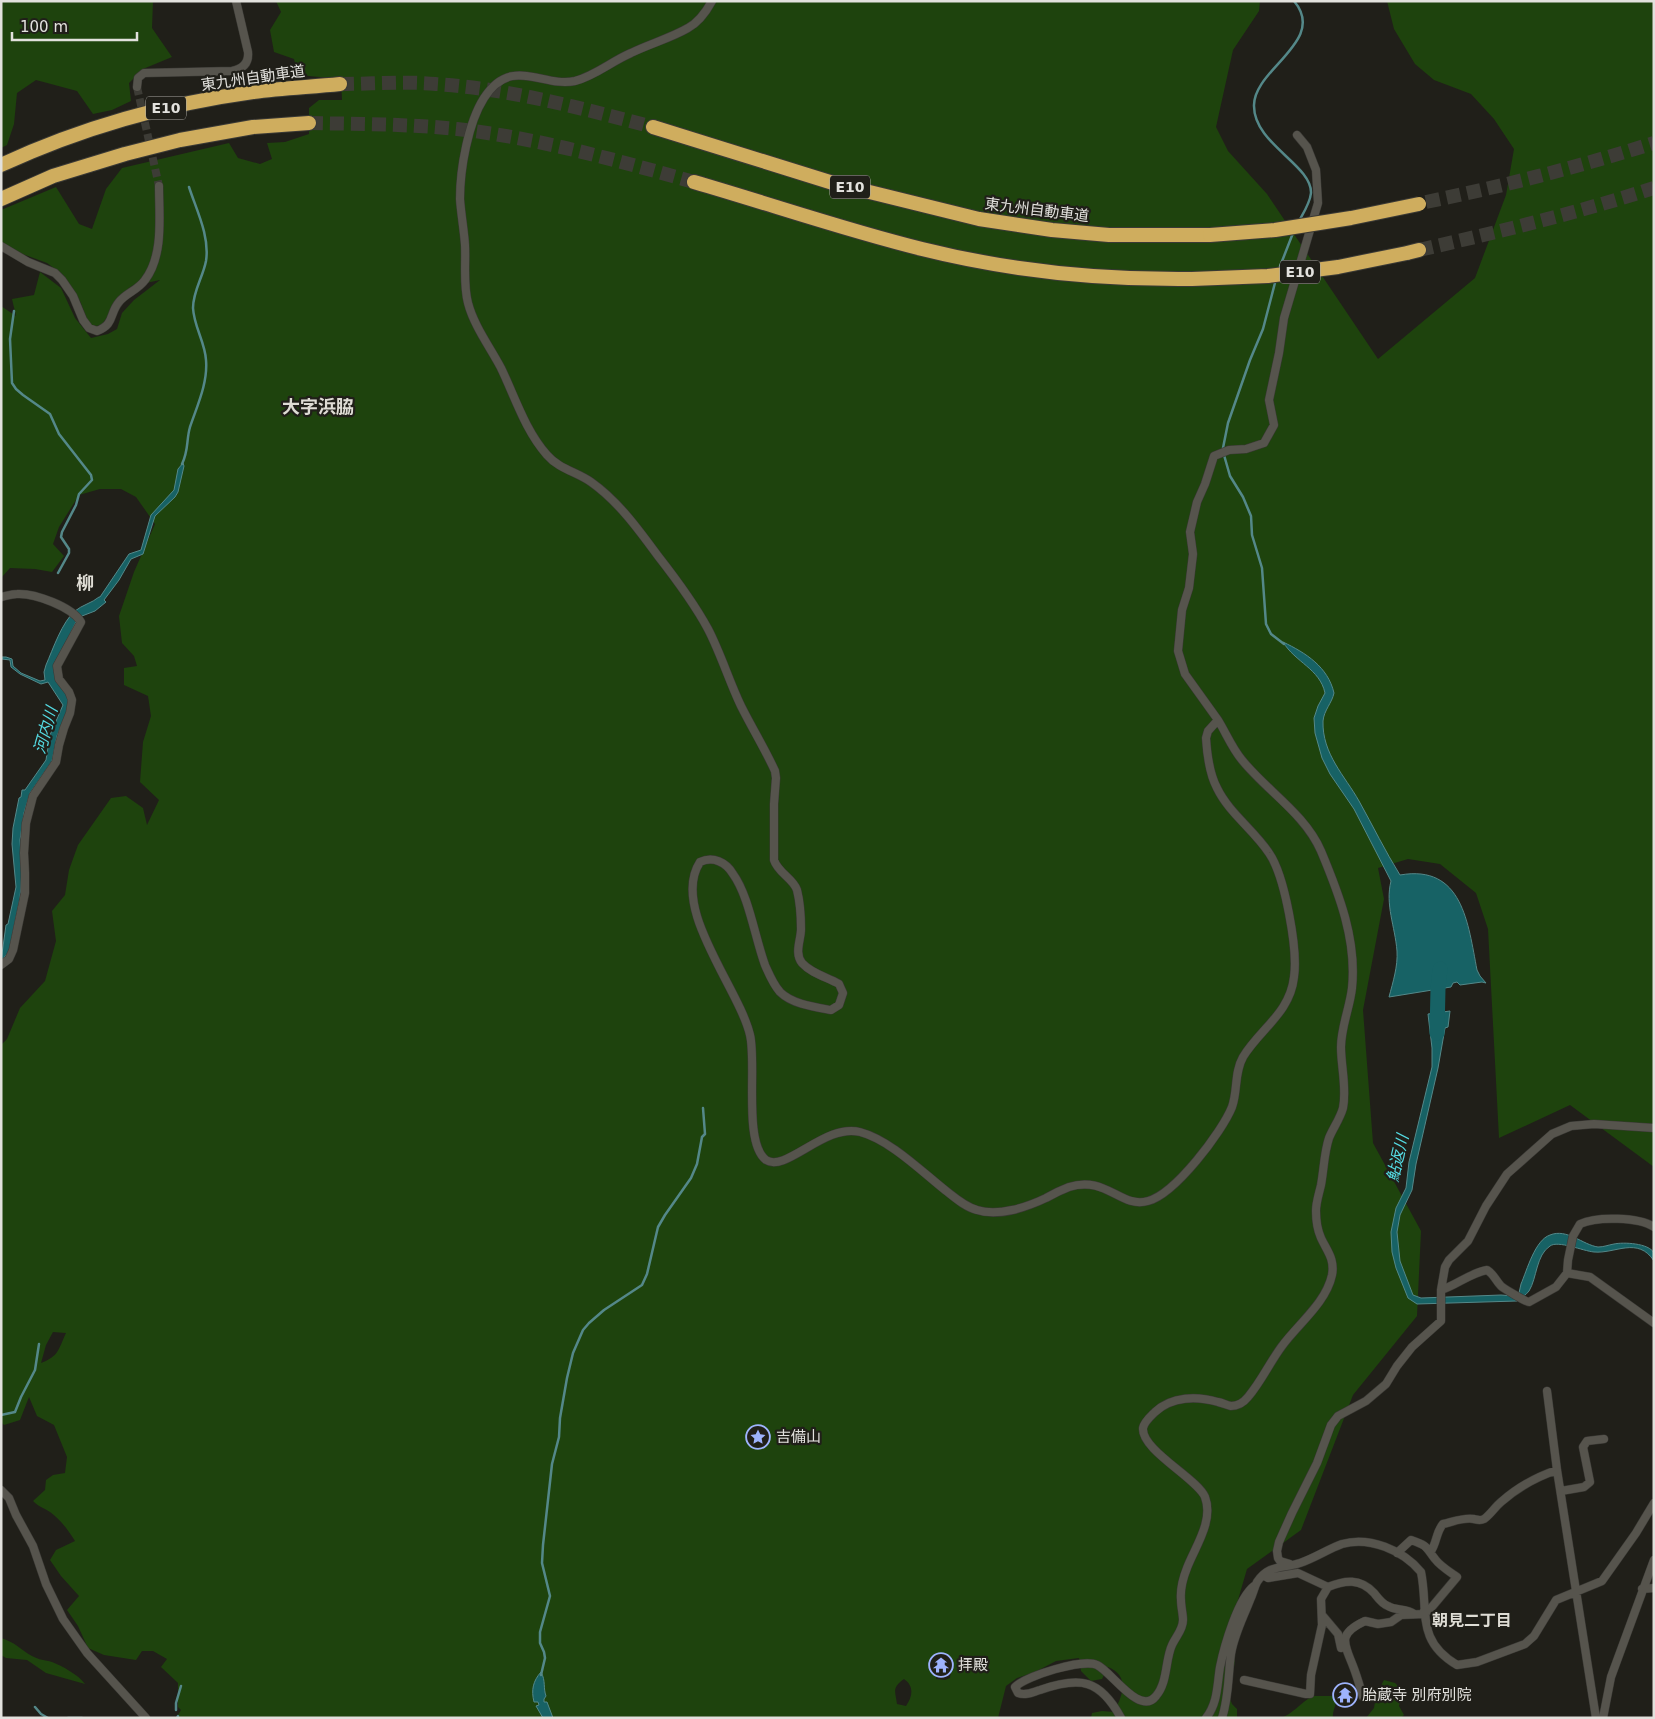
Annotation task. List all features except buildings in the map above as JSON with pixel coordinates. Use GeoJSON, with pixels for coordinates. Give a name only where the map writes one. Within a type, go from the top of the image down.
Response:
{"type":"FeatureCollection","features":[{"type":"Feature","properties":{"kind":"highway","name":"東九州自動車道"},"geometry":{"type":"LineString","coordinates":[[1,165],[42,146],[165,108],[253,92],[340,84]]}},
{"type":"Feature","properties":{"kind":"highway","name":"E10"},"geometry":{"type":"LineString","coordinates":[[1,199],[53,176],[124,154],[180,140],[244,129],[309,123]]}},
{"type":"Feature","properties":{"kind":"highway","name":"東九州自動車道"},"geometry":{"type":"LineString","coordinates":[[652,127],[825,180],[896,199],[979,219],[1052,230],[1109,235],[1210,235],[1275,230],[1351,218],[1423,203]]}},
{"type":"Feature","properties":{"kind":"highway","name":"E10"},"geometry":{"type":"LineString","coordinates":[[694,182],[923,249],[986,262],[1070,274],[1158,279],[1268,276],[1338,267],[1413,252]]}},
{"type":"Feature","properties":{"kind":"street"},"geometry":{"type":"LineString","coordinates":[[138,87],[138,78],[144,73],[232,71],[244,66],[248,52],[236,1]]}},
{"type":"Feature","properties":{"kind":"street"},"geometry":{"type":"LineString","coordinates":[[712,1],[704,14],[689,28],[639,48],[581,79],[568,82],[532,75],[517,75],[496,84],[484,97],[470,133],[463,166],[460,199],[465,241],[465,280],[468,302],[475,320],[532,434],[553,461],[591,482],[614,503],[672,575],[709,632],[736,694],[775,771],[774,860],[778,868],[793,882],[797,891],[801,926],[799,956],[804,964],[815,972],[839,984],[843,993],[838,1005],[831,1010],[823,1009],[793,1000],[780,992],[770,978],[738,882],[730,869],[724,864],[711,859],[700,862],[695,872],[693,888],[694,902],[700,926],[742,1012],[750,1035],[753,1060],[752,1108],[754,1135],[758,1150],[764,1158],[769,1162],[778,1162],[797,1155],[809,1146],[832,1134],[843,1131],[856,1131],[871,1136],[898,1153],[955,1198],[972,1208],[990,1212],[1022,1207],[1072,1186],[1083,1184],[1094,1184],[1130,1200],[1147,1202],[1164,1193],[1181,1179],[1227,1116],[1233,1104],[1238,1066],[1249,1048],[1284,1007],[1289,999],[1294,978],[1294,953],[1290,926],[1277,867],[1264,845],[1226,802],[1214,780],[1206,738],[1208,731],[1218,720]]}},
{"type":"Feature","properties":{"kind":"street"},"geometry":{"type":"LineString","coordinates":[[1121,1718],[1114,1706],[1100,1691],[1081,1682],[1062,1682],[1026,1694],[1018,1693],[1016,1687],[1022,1680],[1072,1665],[1089,1663],[1101,1667],[1135,1698],[1151,1701],[1155,1698],[1163,1680],[1171,1646],[1182,1626],[1180,1599],[1182,1583],[1202,1536],[1206,1507],[1203,1493],[1152,1447],[1144,1434],[1144,1425],[1158,1409],[1169,1402],[1184,1399],[1201,1399],[1234,1406],[1240,1404],[1247,1398],[1282,1346],[1324,1293],[1329,1284],[1333,1269],[1331,1255],[1321,1238],[1316,1214],[1328,1142],[1340,1117],[1344,1102],[1341,1048],[1350,998],[1353,966],[1349,934],[1328,869],[1313,835],[1301,820],[1242,761],[1218,720],[1185,674],[1178,651],[1182,610],[1189,588],[1194,554],[1190,532],[1196,502],[1205,484],[1214,456],[1229,450],[1246,449],[1264,443],[1274,425],[1269,400],[1280,353],[1284,318],[1318,203],[1316,170],[1307,147],[1297,135]]}},
{"type":"Feature","properties":{"kind":"street"},"geometry":{"type":"LineString","coordinates":[[1,246],[28,262],[55,273],[73,296],[83,320],[89,328],[96,331],[105,328],[111,321],[118,303],[140,286],[154,266],[158,240],[159,186]]}},
{"type":"Feature","properties":{"kind":"street"},"geometry":{"type":"LineString","coordinates":[[1,597],[17,594],[48,601],[73,612],[81,622],[57,666],[57,672],[72,700],[70,712],[56,762],[33,796],[26,822],[24,853],[25,893],[13,950],[9,958],[1,965]]}},
{"type":"Feature","properties":{"kind":"street"},"geometry":{"type":"LineString","coordinates":[[1296,1564],[1280,1561],[1277,1551],[1292,1513],[1317,1463],[1331,1425],[1338,1416],[1366,1401],[1386,1384],[1412,1347],[1441,1321],[1440,1292],[1445,1267],[1468,1240],[1486,1206],[1507,1174],[1552,1134],[1571,1126],[1594,1124],[1654,1128]]}},
{"type":"Feature","properties":{"kind":"street"},"geometry":{"type":"LineString","coordinates":[[1440,1292],[1480,1271],[1487,1270],[1494,1275],[1500,1285],[1528,1302],[1556,1286],[1568,1273],[1573,1236],[1580,1224],[1611,1219],[1646,1222],[1654,1228]]}},
{"type":"Feature","properties":{"kind":"street"},"geometry":{"type":"LineString","coordinates":[[1568,1273],[1590,1277],[1654,1323]]}},
{"type":"Feature","properties":{"kind":"street"},"geometry":{"type":"LineString","coordinates":[[1547,1391],[1557,1470],[1596,1718]]}},
{"type":"Feature","properties":{"kind":"street"},"geometry":{"type":"LineString","coordinates":[[1561,1491],[1584,1487],[1590,1482],[1583,1447],[1587,1440],[1604,1439]]}},
{"type":"Feature","properties":{"kind":"street"},"geometry":{"type":"LineString","coordinates":[[1431,1552],[1437,1542],[1438,1530],[1443,1524],[1464,1519],[1483,1519],[1500,1502],[1526,1483],[1557,1470]]}},
{"type":"Feature","properties":{"kind":"street"},"geometry":{"type":"LineString","coordinates":[[1,1490],[9,1498],[33,1546],[46,1584],[63,1619],[87,1653],[146,1718]]}},
{"type":"Feature","properties":{"kind":"street"},"geometry":{"type":"LineString","coordinates":[[1206,1718],[1214,1705],[1222,1659],[1234,1621],[1250,1589],[1266,1571],[1296,1564],[1344,1544],[1368,1542],[1381,1545],[1397,1552],[1421,1572],[1424,1613],[1428,1632],[1438,1652],[1457,1665],[1477,1662],[1525,1644],[1534,1636],[1556,1600],[1602,1581],[1636,1533],[1654,1503]]}},
{"type":"Feature","properties":{"kind":"street"},"geometry":{"type":"LineString","coordinates":[[1363,1697],[1344,1643],[1346,1634],[1359,1624],[1368,1621],[1378,1624],[1390,1622],[1401,1616],[1428,1611],[1457,1577],[1435,1560],[1427,1546],[1411,1540],[1397,1552]]}},
{"type":"Feature","properties":{"kind":"street"},"geometry":{"type":"LineString","coordinates":[[1603,1718],[1611,1677],[1654,1560]]}},
{"type":"Feature","properties":{"kind":"street"},"geometry":{"type":"LineString","coordinates":[[1263,1576],[1268,1578],[1298,1573],[1328,1587],[1351,1581],[1358,1582],[1369,1588],[1389,1607],[1407,1610],[1414,1614]]}},
{"type":"Feature","properties":{"kind":"street"},"geometry":{"type":"LineString","coordinates":[[1222,1718],[1232,1646],[1256,1584]]}},
{"type":"Feature","properties":{"kind":"street"},"geometry":{"type":"LineString","coordinates":[[1244,1680],[1310,1694],[1311,1675],[1322,1615],[1321,1599],[1328,1587]]}},
{"type":"Feature","properties":{"kind":"street"},"geometry":{"type":"LineString","coordinates":[[1642,1589],[1654,1588]]}},
{"type":"Feature","properties":{"kind":"street"},"geometry":{"type":"LineString","coordinates":[[1322,1615],[1338,1634],[1340,1647],[1347,1652]]}},
{"type":"Feature","properties":{"kind":"green space"},"geometry":{"type":"Polygon","coordinates":[[[1,1],[153,1],[152,28],[172,57],[143,69],[129,83],[131,101],[112,110],[93,114],[77,91],[36,80],[17,93],[14,124],[7,145],[1,148],[1,1]]]}},
{"type":"Feature","properties":{"kind":"green space"},"geometry":{"type":"Polygon","coordinates":[[[276,1],[1260,1],[1259,11],[1233,50],[1216,127],[1228,151],[1267,194],[1378,359],[1475,278],[1506,195],[1514,149],[1494,119],[1471,94],[1434,80],[1415,64],[1394,29],[1387,1],[1654,1],[1654,1167],[1570,1105],[1499,1138],[1488,929],[1476,893],[1440,864],[1408,859],[1378,868],[1384,899],[1363,1010],[1373,1143],[1421,1231],[1417,1316],[1353,1395],[1301,1530],[1247,1569],[1231,1624],[1231,1652],[1235,1661],[1229,1696],[1232,1704],[1237,1709],[1237,1718],[1091,1718],[1092,1713],[1102,1711],[1114,1712],[1122,1693],[1122,1681],[1115,1671],[1108,1667],[1102,1679],[1091,1681],[1081,1671],[1079,1658],[1056,1661],[1035,1672],[1017,1678],[1006,1686],[998,1718],[176,1718],[181,1710],[178,1707],[178,1683],[161,1667],[167,1659],[153,1651],[142,1651],[136,1660],[104,1655],[88,1648],[78,1626],[67,1610],[79,1596],[50,1560],[56,1550],[75,1541],[58,1518],[33,1501],[45,1490],[46,1480],[53,1475],[65,1473],[67,1457],[54,1425],[37,1416],[29,1397],[20,1420],[4,1425],[1,1422],[1,1045],[7,1039],[20,1008],[45,981],[56,941],[52,911],[65,895],[69,870],[78,845],[111,798],[126,796],[143,808],[147,825],[159,800],[140,782],[143,742],[151,716],[148,696],[124,685],[124,668],[137,666],[134,656],[122,643],[119,616],[134,572],[155,524],[136,497],[121,489],[100,489],[79,495],[59,527],[53,544],[64,556],[52,572],[10,568],[1,578],[1,306],[16,316],[12,299],[34,295],[40,272],[61,288],[75,318],[91,338],[108,334],[117,329],[122,313],[134,300],[160,280],[132,286],[118,297],[102,324],[97,326],[91,325],[80,301],[62,274],[47,263],[20,253],[1,242],[1,210],[56,187],[79,224],[92,229],[106,189],[122,168],[229,143],[238,158],[260,164],[272,159],[267,143],[285,142],[309,134],[309,108],[319,100],[342,100],[341,79],[298,75],[294,59],[274,52],[270,30],[281,12],[276,1]],[[53,1332],[46,1345],[41,1363],[55,1355],[66,1333],[53,1332]],[[949,1663],[938,1671],[936,1679],[945,1680],[950,1678],[952,1663],[949,1663]],[[904,1679],[895,1690],[897,1704],[906,1706],[911,1695],[910,1685],[904,1679]]]}},
{"type":"Feature","properties":{"kind":"green space"},"geometry":{"type":"Polygon","coordinates":[[[1,1638],[28,1654],[65,1668],[79,1677],[85,1684],[46,1673],[27,1660],[6,1658],[1,1655],[1,1638]]]}},
{"type":"Feature","properties":{"kind":"green space"},"geometry":{"type":"Polygon","coordinates":[[[1384,1680],[1395,1683],[1403,1691],[1399,1706],[1404,1715],[1401,1718],[1366,1718],[1374,1708],[1376,1695],[1384,1680]]]}},
{"type":"Feature","properties":{"kind":"green space"},"geometry":{"type":"Polygon","coordinates":[[[1313,1696],[1335,1696],[1336,1702],[1333,1718],[1280,1718],[1289,1714],[1313,1696]]]}},
{"type":"Feature","properties":{"kind":"water"},"geometry":{"type":"Polygon","coordinates":[[[183,463],[178,492],[155,516],[143,554],[131,559],[119,580],[104,600],[106,602],[95,611],[82,616],[76,622],[54,667],[55,677],[67,694],[67,711],[57,736],[52,761],[30,793],[24,813],[20,840],[22,870],[20,898],[9,952],[1,961],[6,925],[8,924],[16,887],[12,844],[19,798],[21,797],[22,790],[25,790],[46,760],[50,735],[63,705],[48,682],[41,684],[20,674],[11,667],[10,660],[2,659],[1,657],[12,659],[13,666],[21,673],[40,681],[45,680],[44,672],[46,665],[66,622],[78,609],[100,597],[129,554],[141,550],[151,515],[174,490],[178,469],[183,463]]]}},
{"type":"Feature","properties":{"kind":"water"},"geometry":{"type":"Polygon","coordinates":[[[1283,642],[1308,656],[1327,676],[1334,693],[1323,721],[1324,733],[1326,744],[1335,764],[1359,801],[1400,875],[1421,874],[1437,879],[1450,888],[1459,901],[1470,934],[1477,970],[1486,983],[1460,985],[1457,982],[1453,983],[1451,987],[1389,997],[1397,957],[1389,899],[1391,881],[1354,809],[1330,774],[1322,758],[1315,733],[1314,718],[1325,693],[1322,685],[1313,672],[1283,642]]]}},
{"type":"Feature","properties":{"kind":"water"},"geometry":{"type":"Polygon","coordinates":[[[1450,1011],[1412,1190],[1400,1215],[1397,1232],[1400,1261],[1413,1295],[1421,1298],[1514,1296],[1519,1293],[1529,1264],[1540,1243],[1545,1238],[1556,1233],[1569,1235],[1598,1247],[1623,1243],[1642,1245],[1654,1253],[1654,1261],[1641,1249],[1626,1248],[1594,1252],[1554,1244],[1545,1250],[1542,1255],[1529,1291],[1517,1301],[1417,1304],[1408,1298],[1396,1268],[1392,1252],[1391,1232],[1396,1208],[1406,1188],[1409,1162],[1432,1067],[1428,1014],[1450,1011]]]}},
{"type":"Feature","properties":{"kind":"water"},"geometry":{"type":"Polygon","coordinates":[[[541,1672],[546,1696],[544,1702],[547,1702],[553,1718],[543,1718],[536,1706],[539,1705],[538,1702],[534,1702],[533,1686],[541,1672]]]}},
{"type":"Feature","properties":{"kind":"waterway"},"geometry":{"type":"LineString","coordinates":[[1294,1],[1302,15],[1302,29],[1296,42],[1265,80],[1257,93],[1254,106],[1256,120],[1263,132],[1303,173],[1309,183],[1310,197],[1299,221]]}},
{"type":"Feature","properties":{"kind":"waterway"},"geometry":{"type":"LineString","coordinates":[[182,464],[186,454],[190,427],[204,386],[206,369],[204,347],[195,322],[193,302],[203,273],[207,252],[202,223],[189,187]]}},
{"type":"Feature","properties":{"kind":"waterway"},"geometry":{"type":"LineString","coordinates":[[1279,269],[1293,233]]}},
{"type":"Feature","properties":{"kind":"waterway"},"geometry":{"type":"LineString","coordinates":[[1276,279],[1263,329],[1228,423],[1223,448],[1230,476],[1243,497],[1251,516],[1252,535],[1262,568],[1266,624],[1271,634],[1284,644]]}},
{"type":"Feature","properties":{"kind":"waterway"},"geometry":{"type":"LineString","coordinates":[[14,311],[10,339],[12,383],[23,395],[50,414],[59,434],[91,475],[92,480],[79,494],[76,505],[62,532],[61,537],[69,549],[69,553],[58,573]]}},
{"type":"Feature","properties":{"kind":"waterway","name":"鮎返川"},"geometry":{"type":"LineString","coordinates":[[1437,1033],[1440,969]]}},
{"type":"Feature","properties":{"kind":"waterway"},"geometry":{"type":"LineString","coordinates":[[541,1675],[545,1658],[540,1643],[540,1632],[550,1596],[542,1563],[543,1545],[552,1464],[559,1437],[560,1418],[573,1353],[583,1330],[589,1323],[604,1310],[642,1285],[647,1274],[658,1227],[691,1178],[697,1164],[702,1137],[705,1134],[703,1108]]}},
{"type":"Feature","properties":{"kind":"waterway"},"geometry":{"type":"LineString","coordinates":[[1,1415],[15,1412],[35,1370],[39,1344]]}},
{"type":"Feature","properties":{"kind":"waterway"},"geometry":{"type":"LineString","coordinates":[[176,1710],[181,1686]]}},
{"type":"Feature","properties":{"kind":"waterway"},"geometry":{"type":"LineString","coordinates":[[35,1707],[48,1718]]}},
{"type":"Feature","properties":{"kind":"waterway"},"geometry":{"type":"LineString","coordinates":[[68,1718],[82,1718]]}},
{"type":"Feature","properties":{"kind":"tunnel"},"geometry":{"type":"LineString","coordinates":[[340,84],[424,83],[491,90],[572,106],[653,127]]}},
{"type":"Feature","properties":{"kind":"tunnel"},"geometry":{"type":"LineString","coordinates":[[137,87],[159,186]]}},
{"type":"Feature","properties":{"kind":"tunnel"},"geometry":{"type":"LineString","coordinates":[[309,123],[420,126],[487,133],[577,151],[694,182]]}},
{"type":"Feature","properties":{"kind":"tunnel"},"geometry":{"type":"LineString","coordinates":[[1426,202],[1541,176],[1654,143]]}},
{"type":"Feature","properties":{"kind":"tunnel"},"geometry":{"type":"LineString","coordinates":[[1419,250],[1537,222],[1654,188]]}},
{"type":"Feature","properties":{"kind":"place","name":"吉備山"},"geometry":{"type":"Point","coordinates":[758,1437]}},
{"type":"Feature","properties":{"kind":"place","name":"拝殿"},"geometry":{"type":"Point","coordinates":[941,1665]}},
{"type":"Feature","properties":{"kind":"place","name":"胎蔵寺 別府別院"},"geometry":{"type":"Point","coordinates":[1345,1695]}},
{"type":"Feature","properties":{"kind":"district","name":"大字浜脇"},"geometry":{"type":"Point","coordinates":[318,407]}},
{"type":"Feature","properties":{"kind":"district","name":"柳"},"geometry":{"type":"Point","coordinates":[85,583]}},
{"type":"Feature","properties":{"kind":"district","name":"朝見二丁目"},"geometry":{"type":"Point","coordinates":[1472,1620]}},
{"type":"Feature","properties":{"kind":"water label","name":"河内川"},"geometry":{"type":"Point","coordinates":[45,730]}}]}
